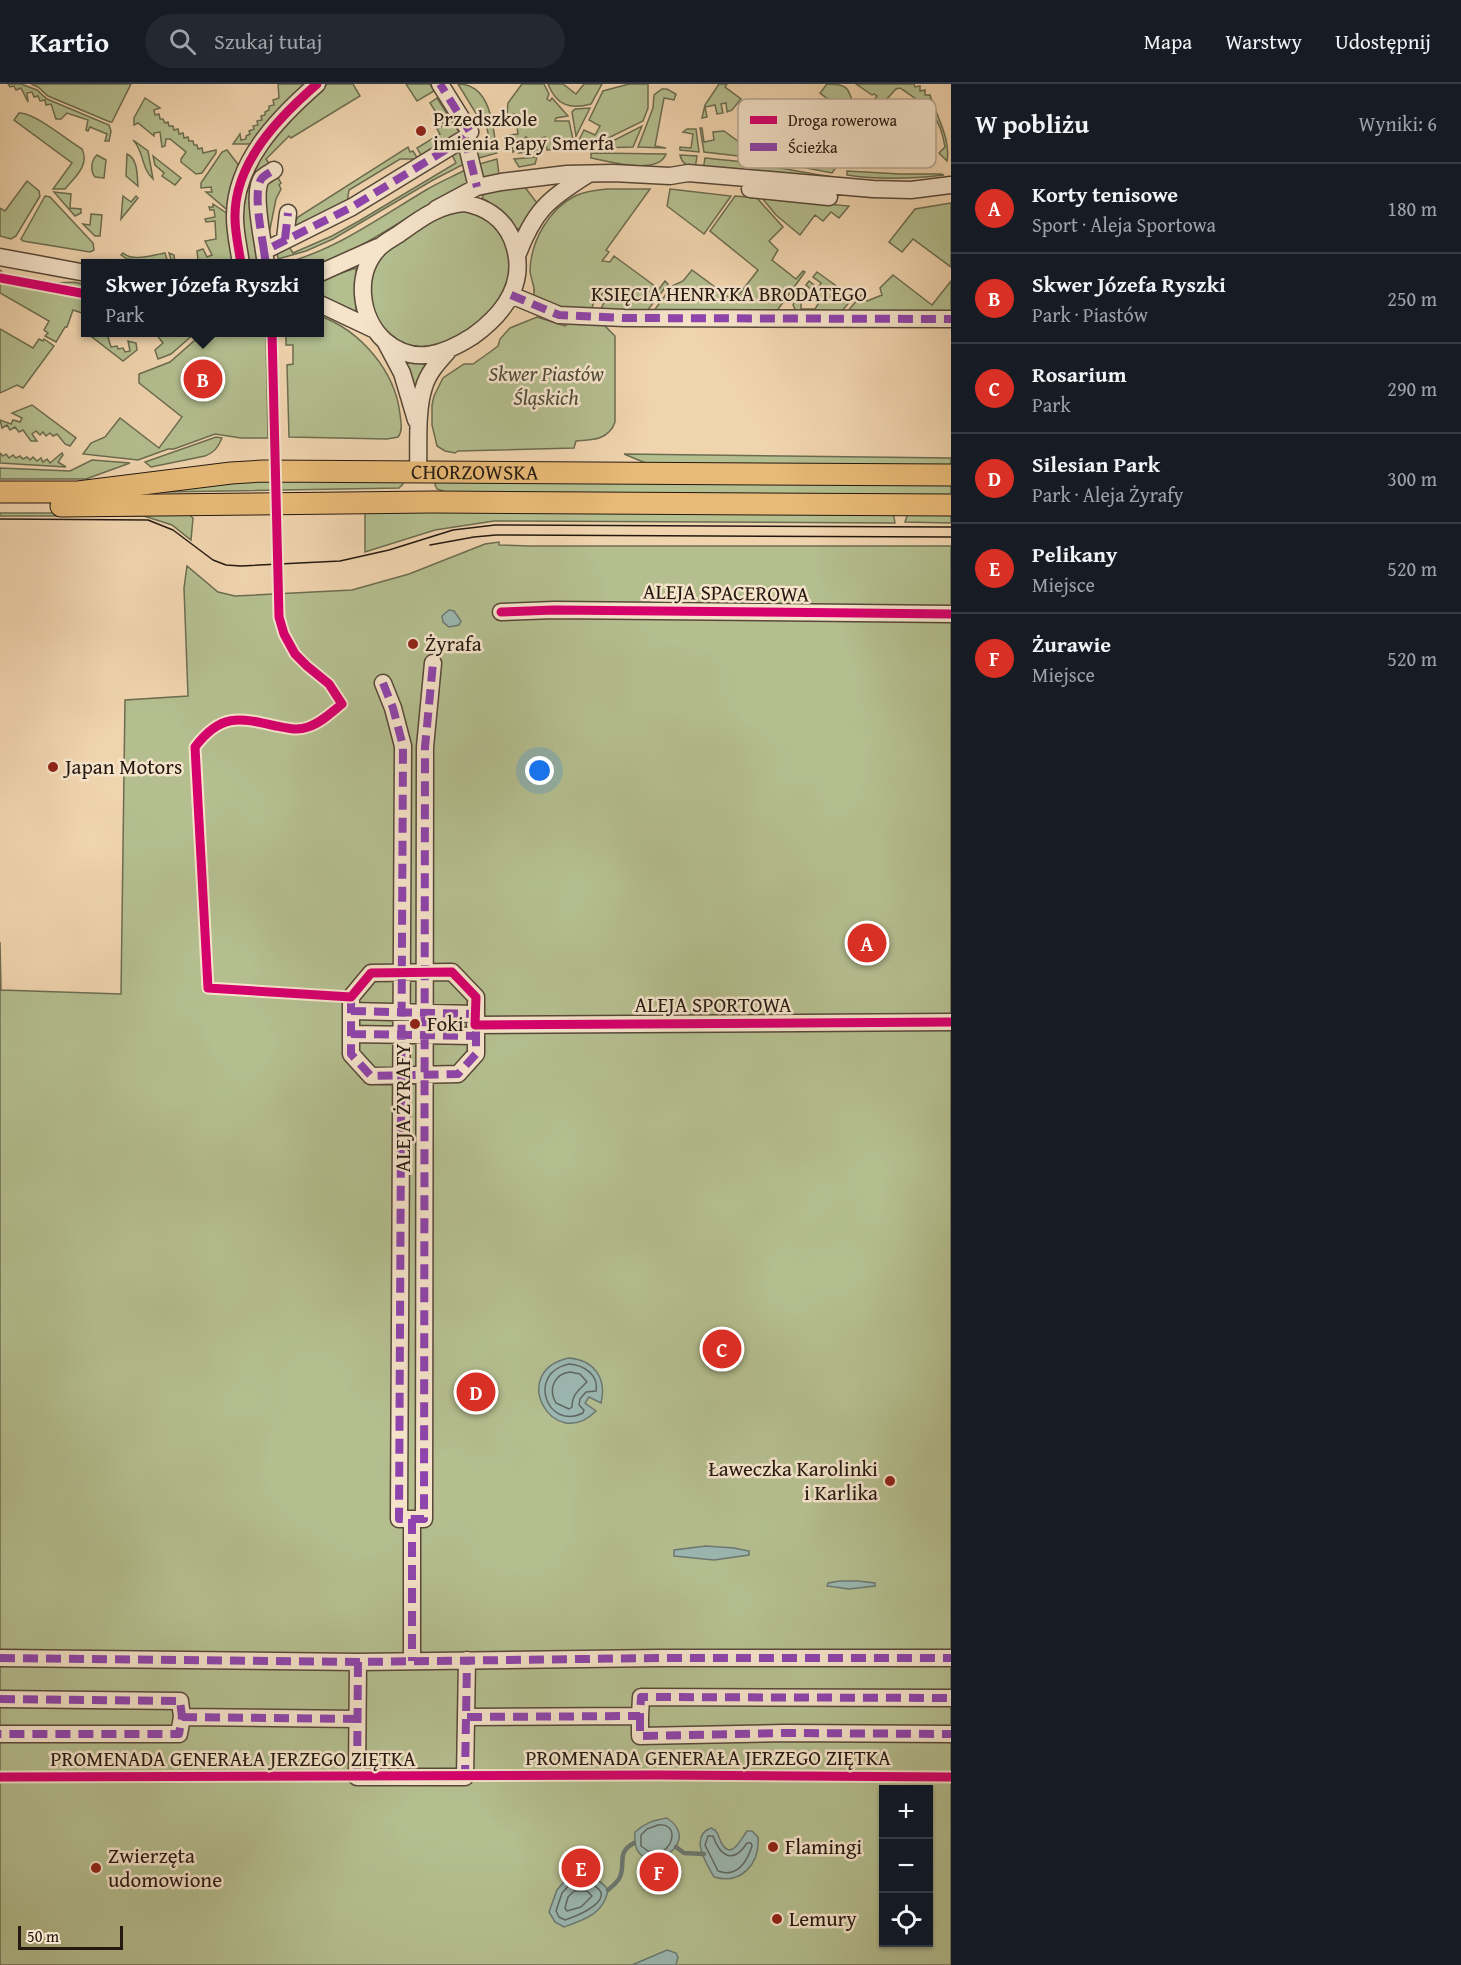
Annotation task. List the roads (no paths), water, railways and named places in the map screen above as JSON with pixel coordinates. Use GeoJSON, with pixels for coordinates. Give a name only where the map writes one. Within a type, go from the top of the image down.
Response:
{"type":"FeatureCollection","features":[{"type":"Feature","properties":{"kind":"main road","name":"CHORZOWSKA"},"geometry":{"type":"LineString","coordinates":[[0,492],[78,492],[263,471],[951,475]]}},
{"type":"Feature","properties":{"kind":"main road"},"geometry":{"type":"LineString","coordinates":[[390,502],[410,488],[418,472],[435,495],[453,503]]}},
{"type":"Feature","properties":{"kind":"main road","name":"CHORZOWSKA"},"geometry":{"type":"LineString","coordinates":[[0,506],[390,502],[951,505]]}},
{"type":"Feature","properties":{"kind":"street"},"geometry":{"type":"LineString","coordinates":[[240,259],[235,217],[239,186],[245,168],[258,146],[317,84]]}},
{"type":"Feature","properties":{"kind":"street"},"geometry":{"type":"LineString","coordinates":[[265,257],[285,239],[352,207],[465,138],[470,132],[440,84]]}},
{"type":"Feature","properties":{"kind":"street"},"geometry":{"type":"LineString","coordinates":[[465,138],[477,187]]}},
{"type":"Feature","properties":{"kind":"street"},"geometry":{"type":"LineString","coordinates":[[265,257],[258,201],[259,187],[262,178],[274,170]]}},
{"type":"Feature","properties":{"kind":"street"},"geometry":{"type":"LineString","coordinates":[[517,256],[534,218],[558,193],[589,173]]}},
{"type":"Feature","properties":{"kind":"street"},"geometry":{"type":"LineString","coordinates":[[324,271],[379,247],[436,209],[477,187],[501,182],[589,173],[670,176],[688,173],[900,190],[951,185]]}},
{"type":"Feature","properties":{"kind":"street"},"geometry":{"type":"LineString","coordinates":[[670,176],[686,183],[873,201],[951,196]]}},
{"type":"Feature","properties":{"kind":"street"},"geometry":{"type":"LineString","coordinates":[[540,177],[550,189],[550,200]]}},
{"type":"Feature","properties":{"kind":"street"},"geometry":{"type":"LineString","coordinates":[[418,472],[419,430],[424,385],[433,369],[448,351],[494,319],[511,295],[517,275],[517,256],[511,236],[506,227],[487,210],[464,203],[436,209]]}},
{"type":"Feature","properties":{"kind":"street"},"geometry":{"type":"LineString","coordinates":[[285,239],[288,213]]}},
{"type":"Feature","properties":{"kind":"street"},"geometry":{"type":"LineString","coordinates":[[379,247],[369,263],[362,288],[366,314],[402,373],[419,430]]}},
{"type":"Feature","properties":{"kind":"street"},"geometry":{"type":"LineString","coordinates":[[0,257],[81,272]]}},
{"type":"Feature","properties":{"kind":"street","name":"KSIĘCIA HENRYKA BRODATEGO"},"geometry":{"type":"LineString","coordinates":[[511,295],[559,315],[635,318],[951,319]]}},
{"type":"Feature","properties":{"kind":"street"},"geometry":{"type":"LineString","coordinates":[[324,305],[380,335],[395,347],[414,354],[428,355],[448,351]]}},
{"type":"Feature","properties":{"kind":"street","name":"ALEJA SPACEROWA"},"geometry":{"type":"LineString","coordinates":[[501,612],[554,610],[951,614]]}},
{"type":"Feature","properties":{"kind":"street","name":"ALEJA ŻYRAFY"},"geometry":{"type":"LineString","coordinates":[[412,1519],[426,1074],[425,747],[433,663]]}},
{"type":"Feature","properties":{"kind":"street","name":"ALEJA ŻYRAFY"},"geometry":{"type":"LineString","coordinates":[[383,683],[393,708],[403,746],[402,1075],[412,1519]]}},
{"type":"Feature","properties":{"kind":"street"},"geometry":{"type":"LineString","coordinates":[[426,972],[452,972],[476,997],[476,1054],[458,1074],[371,1076],[351,1054],[351,997],[371,973],[426,972]]}},
{"type":"Feature","properties":{"kind":"street"},"geometry":{"type":"LineString","coordinates":[[351,1011],[426,1012],[475,1025]]}},
{"type":"Feature","properties":{"kind":"street","name":"ALEJA SPORTOWA"},"geometry":{"type":"LineString","coordinates":[[475,1025],[951,1022]]}},
{"type":"Feature","properties":{"kind":"street"},"geometry":{"type":"LineString","coordinates":[[351,1034],[426,1035],[475,1025]]}},
{"type":"Feature","properties":{"kind":"street"},"geometry":{"type":"LineString","coordinates":[[412,1519],[412,1661]]}},
{"type":"Feature","properties":{"kind":"street"},"geometry":{"type":"LineString","coordinates":[[0,1658],[358,1662],[951,1658]]}},
{"type":"Feature","properties":{"kind":"street"},"geometry":{"type":"LineString","coordinates":[[467,1660],[466,1717],[640,1716]]}},
{"type":"Feature","properties":{"kind":"street"},"geometry":{"type":"LineString","coordinates":[[182,1717],[357,1719],[358,1662]]}},
{"type":"Feature","properties":{"kind":"street"},"geometry":{"type":"LineString","coordinates":[[951,1698],[640,1697],[640,1736],[784,1733],[951,1734]]}},
{"type":"Feature","properties":{"kind":"street"},"geometry":{"type":"LineString","coordinates":[[0,1699],[180,1701],[182,1717],[179,1734],[0,1734]]}},
{"type":"Feature","properties":{"kind":"street","name":"PROMENADA GENERAŁA JERZEGO ZIĘTKA"},"geometry":{"type":"LineString","coordinates":[[357,1719],[357,1777],[465,1777],[466,1717]]}},
{"type":"Feature","properties":{"kind":"water"},"geometry":{"type":"Polygon","coordinates":[[[449,610],[454,611],[461,621],[459,625],[449,627],[443,622],[442,616],[449,610]]]}},
{"type":"Feature","properties":{"kind":"water"},"geometry":{"type":"Polygon","coordinates":[[[569,1358],[585,1362],[597,1372],[602,1394],[601,1403],[589,1397],[585,1403],[596,1411],[580,1422],[565,1423],[552,1417],[543,1405],[539,1392],[541,1378],[551,1366],[569,1358]]]}},
{"type":"Feature","properties":{"kind":"water"},"geometry":{"type":"Polygon","coordinates":[[[706,1546],[749,1551],[749,1555],[714,1560],[674,1556],[674,1550],[706,1546]]]}},
{"type":"Feature","properties":{"kind":"water"},"geometry":{"type":"Polygon","coordinates":[[[840,1581],[875,1583],[875,1586],[849,1589],[827,1586],[828,1583],[840,1581]]]}},
{"type":"Feature","properties":{"kind":"water"},"geometry":{"type":"Polygon","coordinates":[[[667,1818],[677,1829],[679,1840],[674,1849],[665,1856],[654,1859],[643,1857],[636,1848],[635,1832],[650,1822],[667,1818]]]}},
{"type":"Feature","properties":{"kind":"water"},"geometry":{"type":"Polygon","coordinates":[[[711,1828],[715,1830],[722,1844],[729,1850],[736,1846],[747,1831],[752,1831],[758,1837],[756,1856],[747,1870],[733,1878],[714,1877],[700,1843],[704,1832],[711,1828]]]}},
{"type":"Feature","properties":{"kind":"water"},"geometry":{"type":"Polygon","coordinates":[[[568,1877],[585,1877],[596,1880],[608,1890],[598,1910],[586,1919],[564,1927],[555,1922],[549,1912],[557,1890],[568,1877]]]}},
{"type":"Feature","properties":{"kind":"water"},"geometry":{"type":"Polygon","coordinates":[[[667,1950],[676,1953],[678,1957],[676,1965],[632,1965],[667,1950]]]}},
{"type":"Feature","properties":{"kind":"waterway"},"geometry":{"type":"LineString","coordinates":[[608,1890],[619,1879],[623,1855],[634,1843]]}},
{"type":"Feature","properties":{"kind":"waterway"},"geometry":{"type":"LineString","coordinates":[[676,1847],[684,1853],[704,1854]]}},
{"type":"Feature","properties":{"kind":"tram line"},"geometry":{"type":"LineString","coordinates":[[0,519],[148,520],[173,530],[213,560],[226,565],[241,566],[340,561],[389,550],[453,530],[495,525],[951,527]]}},
{"type":"Feature","properties":{"kind":"tram line"},"geometry":{"type":"LineString","coordinates":[[430,545],[496,535],[951,537]]}},
{"type":"Feature","properties":{"kind":"place","name":"Przedszkole imienia Papy Smerfa"},"geometry":{"type":"Point","coordinates":[421,131]}},
{"type":"Feature","properties":{"kind":"place","name":"Skwer Józefa Ryszki"},"geometry":{"type":"Point","coordinates":[203,379]}},
{"type":"Feature","properties":{"kind":"place","name":"Żyrafa"},"geometry":{"type":"Point","coordinates":[413,644]}},
{"type":"Feature","properties":{"kind":"place","name":"Japan Motors"},"geometry":{"type":"Point","coordinates":[53,767]}},
{"type":"Feature","properties":{"kind":"place","name":"Korty tenisowe"},"geometry":{"type":"Point","coordinates":[867,943]}},
{"type":"Feature","properties":{"kind":"place","name":"Foki"},"geometry":{"type":"Point","coordinates":[415,1024]}},
{"type":"Feature","properties":{"kind":"place","name":"Rosarium"},"geometry":{"type":"Point","coordinates":[722,1349]}},
{"type":"Feature","properties":{"kind":"place","name":"Silesian Park"},"geometry":{"type":"Point","coordinates":[476,1392]}},
{"type":"Feature","properties":{"kind":"place","name":"Ławeczka Karolinki i Karlika"},"geometry":{"type":"Point","coordinates":[890,1481]}},
{"type":"Feature","properties":{"kind":"place","name":"Flamingi"},"geometry":{"type":"Point","coordinates":[773,1847]}},
{"type":"Feature","properties":{"kind":"place","name":"Zwierzęta udomowione"},"geometry":{"type":"Point","coordinates":[96,1868]}},
{"type":"Feature","properties":{"kind":"place","name":"Pelikany"},"geometry":{"type":"Point","coordinates":[581,1868]}},
{"type":"Feature","properties":{"kind":"place","name":"Żurawie"},"geometry":{"type":"Point","coordinates":[659,1872]}},
{"type":"Feature","properties":{"kind":"place","name":"Lemury"},"geometry":{"type":"Point","coordinates":[777,1919]}},
{"type":"Feature","properties":{"kind":"park label","name":"Skwer Piastów Śląskich"},"geometry":{"type":"Point","coordinates":[546,386]}}]}
